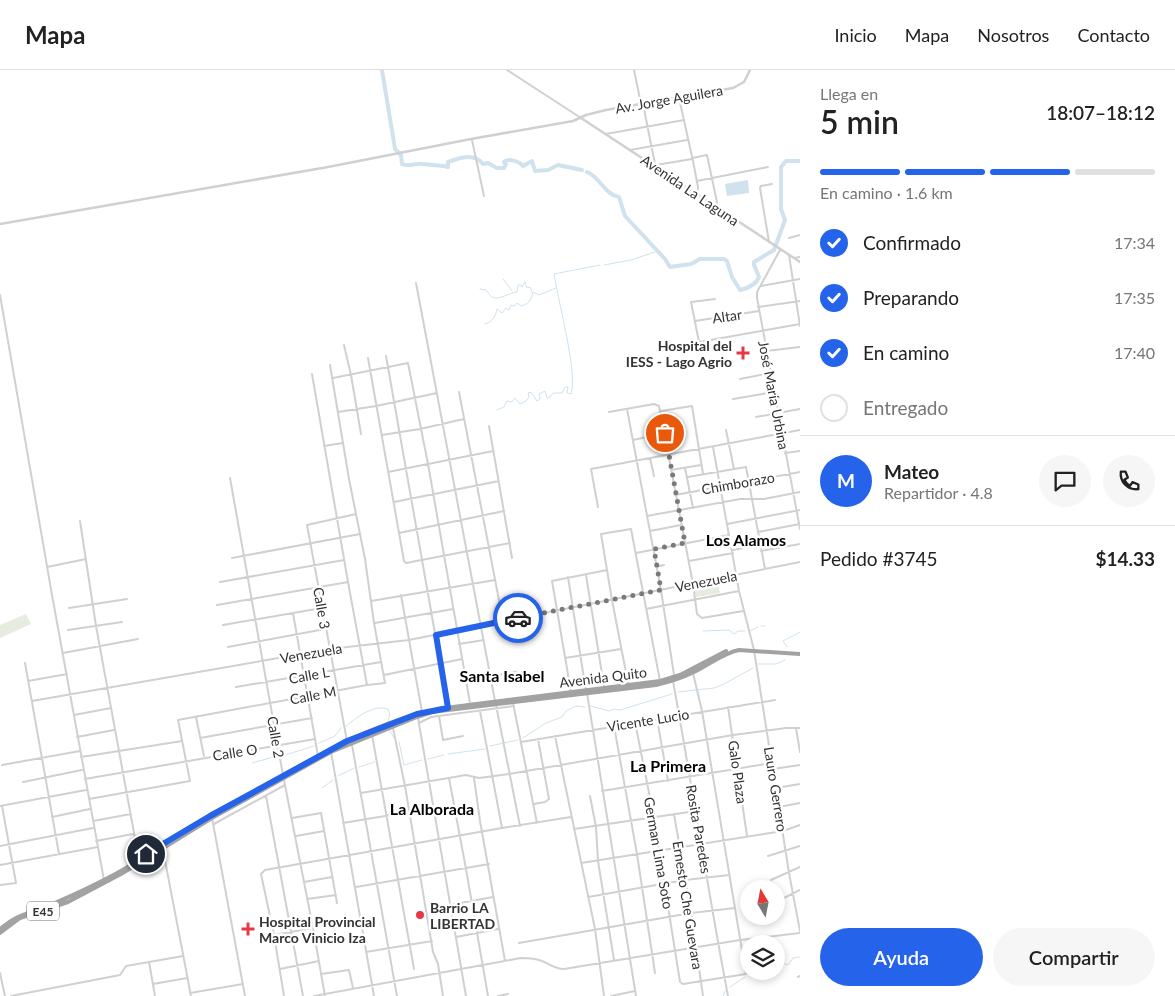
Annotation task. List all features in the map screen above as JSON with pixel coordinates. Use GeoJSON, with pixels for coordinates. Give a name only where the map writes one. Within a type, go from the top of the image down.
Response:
{"type":"FeatureCollection","features":[{"type":"Feature","properties":{"kind":"highway","name":"Avenida Quito"},"geometry":{"type":"LineString","coordinates":[[86,890],[176,836],[318,756],[347,741],[422,712],[470,704],[514,705],[674,679],[729,650],[739,648],[800,653]]}},
{"type":"Feature","properties":{"kind":"highway","name":"Avenida Quito"},"geometry":{"type":"LineString","coordinates":[[86,890],[121,874],[283,776],[331,752],[392,726],[432,712],[496,705],[571,692],[656,685],[693,673],[730,652],[753,649]]}},
{"type":"Feature","properties":{"kind":"highway","name":"E45"},"geometry":{"type":"LineString","coordinates":[[0,931],[20,918],[68,902],[86,890]]}},
{"type":"Feature","properties":{"kind":"street"},"geometry":{"type":"LineString","coordinates":[[508,70],[581,118]]}},
{"type":"Feature","properties":{"kind":"street"},"geometry":{"type":"LineString","coordinates":[[634,70],[655,166],[707,155],[718,209]]}},
{"type":"Feature","properties":{"kind":"street","name":"Av. Jorge Aguilera"},"geometry":{"type":"LineString","coordinates":[[0,224],[573,121],[606,110],[739,86],[747,78],[750,70]]}},
{"type":"Feature","properties":{"kind":"street"},"geometry":{"type":"LineString","coordinates":[[679,98],[697,181],[697,195]]}},
{"type":"Feature","properties":{"kind":"street","name":"Avenida La Laguna"},"geometry":{"type":"LineString","coordinates":[[581,118],[800,262]]}},
{"type":"Feature","properties":{"kind":"street"},"geometry":{"type":"LineString","coordinates":[[606,134],[684,120]]}},
{"type":"Feature","properties":{"kind":"street"},"geometry":{"type":"LineString","coordinates":[[471,139],[484,196]]}},
{"type":"Feature","properties":{"kind":"street"},"geometry":{"type":"LineString","coordinates":[[630,150],[688,140]]}},
{"type":"Feature","properties":{"kind":"street"},"geometry":{"type":"LineString","coordinates":[[697,181],[768,167]]}},
{"type":"Feature","properties":{"kind":"street"},"geometry":{"type":"LineString","coordinates":[[770,243],[760,186],[772,184]]}},
{"type":"Feature","properties":{"kind":"street"},"geometry":{"type":"LineString","coordinates":[[789,238],[800,235]]}},
{"type":"Feature","properties":{"kind":"street"},"geometry":{"type":"LineString","coordinates":[[761,286],[779,249]]}},
{"type":"Feature","properties":{"kind":"street"},"geometry":{"type":"LineString","coordinates":[[715,299],[691,302],[699,342],[800,325],[789,255]]}},
{"type":"Feature","properties":{"kind":"street"},"geometry":{"type":"LineString","coordinates":[[794,258],[800,257]]}},
{"type":"Feature","properties":{"kind":"street"},"geometry":{"type":"LineString","coordinates":[[761,286],[800,279]]}},
{"type":"Feature","properties":{"kind":"street"},"geometry":{"type":"LineString","coordinates":[[416,283],[520,826]]}},
{"type":"Feature","properties":{"kind":"street","name":"José María Urbina"},"geometry":{"type":"LineString","coordinates":[[761,286],[758,290],[758,308],[800,529]]}},
{"type":"Feature","properties":{"kind":"street"},"geometry":{"type":"LineString","coordinates":[[0,295],[77,737],[104,880]]}},
{"type":"Feature","properties":{"kind":"street","name":"Altar"},"geometry":{"type":"LineString","coordinates":[[758,308],[800,301]]}},
{"type":"Feature","properties":{"kind":"street","name":"Altar"},"geometry":{"type":"LineString","coordinates":[[696,321],[759,311]]}},
{"type":"Feature","properties":{"kind":"street"},"geometry":{"type":"LineString","coordinates":[[344,345],[361,434]]}},
{"type":"Feature","properties":{"kind":"street"},"geometry":{"type":"LineString","coordinates":[[766,351],[800,346]]}},
{"type":"Feature","properties":{"kind":"street"},"geometry":{"type":"LineString","coordinates":[[386,356],[418,529],[448,708]]}},
{"type":"Feature","properties":{"kind":"street"},"geometry":{"type":"LineString","coordinates":[[368,358],[404,561],[423,560],[510,543]]}},
{"type":"Feature","properties":{"kind":"street"},"geometry":{"type":"LineString","coordinates":[[333,378],[408,363],[428,464],[470,704]]}},
{"type":"Feature","properties":{"kind":"street"},"geometry":{"type":"LineString","coordinates":[[330,365],[361,534],[384,675],[462,659]]}},
{"type":"Feature","properties":{"kind":"street"},"geometry":{"type":"LineString","coordinates":[[312,374],[367,685]]}},
{"type":"Feature","properties":{"kind":"street"},"geometry":{"type":"LineString","coordinates":[[740,379],[770,374]]}},
{"type":"Feature","properties":{"kind":"street"},"geometry":{"type":"LineString","coordinates":[[459,392],[503,621]]}},
{"type":"Feature","properties":{"kind":"street"},"geometry":{"type":"LineString","coordinates":[[733,399],[774,392]]}},
{"type":"Feature","properties":{"kind":"street"},"geometry":{"type":"LineString","coordinates":[[338,412],[437,393]]}},
{"type":"Feature","properties":{"kind":"street"},"geometry":{"type":"LineString","coordinates":[[609,412],[658,405],[661,411],[678,511],[689,561],[697,614],[702,618],[743,610]]}},
{"type":"Feature","properties":{"kind":"street"},"geometry":{"type":"LineString","coordinates":[[661,411],[692,406],[703,474]]}},
{"type":"Feature","properties":{"kind":"street","name":"Rosita Paredes"},"geometry":{"type":"LineString","coordinates":[[627,409],[654,549],[689,777],[728,996]]}},
{"type":"Feature","properties":{"kind":"street"},"geometry":{"type":"LineString","coordinates":[[756,417],[800,409]]}},
{"type":"Feature","properties":{"kind":"street"},"geometry":{"type":"LineString","coordinates":[[382,436],[464,419]]}},
{"type":"Feature","properties":{"kind":"street"},"geometry":{"type":"LineString","coordinates":[[489,426],[512,558]]}},
{"type":"Feature","properties":{"kind":"street"},"geometry":{"type":"LineString","coordinates":[[726,430],[734,469]]}},
{"type":"Feature","properties":{"kind":"street"},"geometry":{"type":"LineString","coordinates":[[598,507],[591,469],[800,430]]}},
{"type":"Feature","properties":{"kind":"street"},"geometry":{"type":"LineString","coordinates":[[633,440],[665,433]]}},
{"type":"Feature","properties":{"kind":"street"},"geometry":{"type":"LineString","coordinates":[[324,446],[343,443]]}},
{"type":"Feature","properties":{"kind":"street","name":"Lauro Gerrero"},"geometry":{"type":"LineString","coordinates":[[713,447],[739,591],[753,649],[800,932]]}},
{"type":"Feature","properties":{"kind":"street"},"geometry":{"type":"LineString","coordinates":[[388,472],[493,450]]}},
{"type":"Feature","properties":{"kind":"street"},"geometry":{"type":"LineString","coordinates":[[786,454],[800,451]]}},
{"type":"Feature","properties":{"kind":"street"},"geometry":{"type":"LineString","coordinates":[[650,458],[654,476]]}},
{"type":"Feature","properties":{"kind":"street"},"geometry":{"type":"LineString","coordinates":[[671,470],[701,465]]}},
{"type":"Feature","properties":{"kind":"street"},"geometry":{"type":"LineString","coordinates":[[688,476],[746,467],[765,570]]}},
{"type":"Feature","properties":{"kind":"street"},"geometry":{"type":"LineString","coordinates":[[685,468],[693,508]]}},
{"type":"Feature","properties":{"kind":"street","name":"Chimborazo"},"geometry":{"type":"LineString","coordinates":[[676,495],[800,472]]}},
{"type":"Feature","properties":{"kind":"street","name":"Calle 2"},"geometry":{"type":"LineString","coordinates":[[230,478],[250,598],[296,836],[324,995]]}},
{"type":"Feature","properties":{"kind":"street"},"geometry":{"type":"LineString","coordinates":[[394,502],[499,481]]}},
{"type":"Feature","properties":{"kind":"street"},"geometry":{"type":"LineString","coordinates":[[647,516],[723,502],[764,499],[800,492]]}},
{"type":"Feature","properties":{"kind":"street"},"geometry":{"type":"LineString","coordinates":[[727,524],[800,510]]}},
{"type":"Feature","properties":{"kind":"street"},"geometry":{"type":"LineString","coordinates":[[399,532],[482,517],[504,511]]}},
{"type":"Feature","properties":{"kind":"street","name":"Calle 3"},"geometry":{"type":"LineString","coordinates":[[347,741],[307,525],[357,514]]}},
{"type":"Feature","properties":{"kind":"street"},"geometry":{"type":"LineString","coordinates":[[80,521],[92,605],[138,860]]}},
{"type":"Feature","properties":{"kind":"street"},"geometry":{"type":"LineString","coordinates":[[758,532],[800,524]]}},
{"type":"Feature","properties":{"kind":"street"},"geometry":{"type":"LineString","coordinates":[[650,530],[681,525]]}},
{"type":"Feature","properties":{"kind":"street"},"geometry":{"type":"LineString","coordinates":[[628,685],[601,534],[631,529],[660,681]]}},
{"type":"Feature","properties":{"kind":"street"},"geometry":{"type":"LineString","coordinates":[[232,558],[361,534]]}},
{"type":"Feature","properties":{"kind":"street"},"geometry":{"type":"LineString","coordinates":[[635,553],[729,535]]}},
{"type":"Feature","properties":{"kind":"street"},"geometry":{"type":"LineString","coordinates":[[761,551],[800,544]]}},
{"type":"Feature","properties":{"kind":"street"},"geometry":{"type":"LineString","coordinates":[[732,550],[760,545]]}},
{"type":"Feature","properties":{"kind":"street"},"geometry":{"type":"LineString","coordinates":[[689,561],[733,553]]}},
{"type":"Feature","properties":{"kind":"street"},"geometry":{"type":"LineString","coordinates":[[47,566],[86,559]]}},
{"type":"Feature","properties":{"kind":"street"},"geometry":{"type":"LineString","coordinates":[[220,582],[344,560]]}},
{"type":"Feature","properties":{"kind":"street","name":"Venezuela"},"geometry":{"type":"LineString","coordinates":[[32,701],[330,649],[409,640],[800,562]]}},
{"type":"Feature","properties":{"kind":"street"},"geometry":{"type":"LineString","coordinates":[[656,567],[664,565]]}},
{"type":"Feature","properties":{"kind":"street"},"geometry":{"type":"LineString","coordinates":[[571,692],[552,581],[607,570]]}},
{"type":"Feature","properties":{"kind":"street"},"geometry":{"type":"LineString","coordinates":[[586,574],[604,689]]}},
{"type":"Feature","properties":{"kind":"street"},"geometry":{"type":"LineString","coordinates":[[568,577],[636,996]]}},
{"type":"Feature","properties":{"kind":"street"},"geometry":{"type":"LineString","coordinates":[[371,600],[473,582],[496,580]]}},
{"type":"Feature","properties":{"kind":"street"},"geometry":{"type":"LineString","coordinates":[[217,605],[348,582]]}},
{"type":"Feature","properties":{"kind":"street"},"geometry":{"type":"LineString","coordinates":[[646,609],[739,591]]}},
{"type":"Feature","properties":{"kind":"street"},"geometry":{"type":"LineString","coordinates":[[401,595],[422,712]]}},
{"type":"Feature","properties":{"kind":"street"},"geometry":{"type":"LineString","coordinates":[[69,608],[127,599]]}},
{"type":"Feature","properties":{"kind":"street"},"geometry":{"type":"LineString","coordinates":[[224,625],[322,608]]}},
{"type":"Feature","properties":{"kind":"street"},"geometry":{"type":"LineString","coordinates":[[374,623],[454,609]]}},
{"type":"Feature","properties":{"kind":"street"},"geometry":{"type":"LineString","coordinates":[[293,613],[318,756]]}},
{"type":"Feature","properties":{"kind":"street"},"geometry":{"type":"LineString","coordinates":[[68,630],[122,622]]}},
{"type":"Feature","properties":{"kind":"street"},"geometry":{"type":"LineString","coordinates":[[228,647],[325,628]]}},
{"type":"Feature","properties":{"kind":"street"},"geometry":{"type":"LineString","coordinates":[[63,653],[138,639]]}},
{"type":"Feature","properties":{"kind":"street"},"geometry":{"type":"LineString","coordinates":[[459,644],[484,640]]}},
{"type":"Feature","properties":{"kind":"street"},"geometry":{"type":"LineString","coordinates":[[564,658],[621,649]]}},
{"type":"Feature","properties":{"kind":"street","name":"Calle L"},"geometry":{"type":"LineString","coordinates":[[236,687],[381,662]]}},
{"type":"Feature","properties":{"kind":"street"},"geometry":{"type":"LineString","coordinates":[[25,663],[58,854]]}},
{"type":"Feature","properties":{"kind":"street"},"geometry":{"type":"LineString","coordinates":[[491,676],[516,672]]}},
{"type":"Feature","properties":{"kind":"street"},"geometry":{"type":"LineString","coordinates":[[314,996],[505,961],[532,958],[542,960],[554,968],[564,969],[740,940],[702,711],[693,673]]}},
{"type":"Feature","properties":{"kind":"street"},"geometry":{"type":"LineString","coordinates":[[28,681],[67,674]]}},
{"type":"Feature","properties":{"kind":"street","name":"Calle M"},"geometry":{"type":"LineString","coordinates":[[182,741],[178,720],[385,683],[384,675]]}},
{"type":"Feature","properties":{"kind":"street","name":"Vicente Lucio"},"geometry":{"type":"LineString","coordinates":[[521,742],[775,700]]}},
{"type":"Feature","properties":{"kind":"street"},"geometry":{"type":"LineString","coordinates":[[419,723],[439,716],[480,711],[496,705]]}},
{"type":"Feature","properties":{"kind":"street"},"geometry":{"type":"LineString","coordinates":[[514,705],[537,823]]}},
{"type":"Feature","properties":{"kind":"street","name":"Galo Plaza"},"geometry":{"type":"LineString","coordinates":[[728,707],[748,837]]}},
{"type":"Feature","properties":{"kind":"street"},"geometry":{"type":"LineString","coordinates":[[74,715],[111,708]]}},
{"type":"Feature","properties":{"kind":"street"},"geometry":{"type":"LineString","coordinates":[[480,711],[502,828]]}},
{"type":"Feature","properties":{"kind":"street"},"geometry":{"type":"LineString","coordinates":[[439,716],[444,740],[463,736]]}},
{"type":"Feature","properties":{"kind":"street"},"geometry":{"type":"LineString","coordinates":[[196,717],[204,757]]}},
{"type":"Feature","properties":{"kind":"street"},"geometry":{"type":"LineString","coordinates":[[417,717],[466,996]]}},
{"type":"Feature","properties":{"kind":"street"},"geometry":{"type":"LineString","coordinates":[[200,738],[312,718]]}},
{"type":"Feature","properties":{"kind":"street"},"geometry":{"type":"LineString","coordinates":[[657,719],[668,781]]}},
{"type":"Feature","properties":{"kind":"street","name":"German Lima Soto"},"geometry":{"type":"LineString","coordinates":[[635,722],[654,818],[681,984],[700,981]]}},
{"type":"Feature","properties":{"kind":"street"},"geometry":{"type":"LineString","coordinates":[[392,726],[405,786],[433,952],[438,964],[443,996]]}},
{"type":"Feature","properties":{"kind":"street"},"geometry":{"type":"LineString","coordinates":[[614,726],[637,854],[655,973]]}},
{"type":"Feature","properties":{"kind":"street"},"geometry":{"type":"LineString","coordinates":[[796,728],[800,752]]}},
{"type":"Feature","properties":{"kind":"street"},"geometry":{"type":"LineString","coordinates":[[361,793],[466,775],[472,775],[474,778],[509,774],[732,735],[800,728]]}},
{"type":"Feature","properties":{"kind":"street"},"geometry":{"type":"LineString","coordinates":[[77,737],[114,730]]}},
{"type":"Feature","properties":{"kind":"street"},"geometry":{"type":"LineString","coordinates":[[372,734],[414,969]]}},
{"type":"Feature","properties":{"kind":"street"},"geometry":{"type":"LineString","coordinates":[[555,736],[595,929],[604,996]]}},
{"type":"Feature","properties":{"kind":"street","name":"Calle O"},"geometry":{"type":"LineString","coordinates":[[85,779],[315,739]]}},
{"type":"Feature","properties":{"kind":"street"},"geometry":{"type":"LineString","coordinates":[[533,804],[545,802],[549,799],[538,739]]}},
{"type":"Feature","properties":{"kind":"street"},"geometry":{"type":"LineString","coordinates":[[81,757],[182,741],[190,781],[89,799]]}},
{"type":"Feature","properties":{"kind":"street"},"geometry":{"type":"LineString","coordinates":[[352,743],[397,996]]}},
{"type":"Feature","properties":{"kind":"street"},"geometry":{"type":"LineString","coordinates":[[2,766],[80,751]]}},
{"type":"Feature","properties":{"kind":"street"},"geometry":{"type":"LineString","coordinates":[[331,752],[374,996]]}},
{"type":"Feature","properties":{"kind":"street"},"geometry":{"type":"LineString","coordinates":[[602,791],[772,763]]}},
{"type":"Feature","properties":{"kind":"street"},"geometry":{"type":"LineString","coordinates":[[773,769],[800,764]]}},
{"type":"Feature","properties":{"kind":"street"},"geometry":{"type":"LineString","coordinates":[[23,782],[83,770]]}},
{"type":"Feature","properties":{"kind":"street"},"geometry":{"type":"LineString","coordinates":[[449,778],[488,996]]}},
{"type":"Feature","properties":{"kind":"street"},"geometry":{"type":"LineString","coordinates":[[474,778],[505,961]]}},
{"type":"Feature","properties":{"kind":"street"},"geometry":{"type":"LineString","coordinates":[[776,788],[800,784]]}},
{"type":"Feature","properties":{"kind":"street"},"geometry":{"type":"LineString","coordinates":[[214,824],[285,785]]}},
{"type":"Feature","properties":{"kind":"street"},"geometry":{"type":"LineString","coordinates":[[0,885],[16,883],[1,806],[87,790]]}},
{"type":"Feature","properties":{"kind":"street"},"geometry":{"type":"LineString","coordinates":[[266,796],[303,996]]}},
{"type":"Feature","properties":{"kind":"street"},"geometry":{"type":"LineString","coordinates":[[590,796],[614,960]]}},
{"type":"Feature","properties":{"kind":"street"},"geometry":{"type":"LineString","coordinates":[[779,807],[800,803]]}},
{"type":"Feature","properties":{"kind":"street"},"geometry":{"type":"LineString","coordinates":[[52,817],[90,809]]}},
{"type":"Feature","properties":{"kind":"street"},"geometry":{"type":"LineString","coordinates":[[574,829],[696,811]]}},
{"type":"Feature","properties":{"kind":"street"},"geometry":{"type":"LineString","coordinates":[[343,823],[409,812]]}},
{"type":"Feature","properties":{"kind":"street"},"geometry":{"type":"LineString","coordinates":[[292,818],[321,813],[337,903]]}},
{"type":"Feature","properties":{"kind":"street"},"geometry":{"type":"LineString","coordinates":[[92,821],[131,814]]}},
{"type":"Feature","properties":{"kind":"street","name":"Ernesto Che Guevara"},"geometry":{"type":"LineString","coordinates":[[674,814],[692,913],[703,996]]}},
{"type":"Feature","properties":{"kind":"street"},"geometry":{"type":"LineString","coordinates":[[212,818],[245,996]]}},
{"type":"Feature","properties":{"kind":"street"},"geometry":{"type":"LineString","coordinates":[[284,996],[261,874],[265,870],[438,841],[502,828],[572,818]]}},
{"type":"Feature","properties":{"kind":"street"},"geometry":{"type":"LineString","coordinates":[[0,826],[6,825]]}},
{"type":"Feature","properties":{"kind":"street"},"geometry":{"type":"LineString","coordinates":[[581,863],[748,837],[800,826]]}},
{"type":"Feature","properties":{"kind":"street"},"geometry":{"type":"LineString","coordinates":[[0,846],[94,828]]}},
{"type":"Feature","properties":{"kind":"street"},"geometry":{"type":"LineString","coordinates":[[296,836],[324,831]]}},
{"type":"Feature","properties":{"kind":"street"},"geometry":{"type":"LineString","coordinates":[[96,842],[133,834]]}},
{"type":"Feature","properties":{"kind":"street"},"geometry":{"type":"LineString","coordinates":[[768,856],[800,846]]}},
{"type":"Feature","properties":{"kind":"street"},"geometry":{"type":"LineString","coordinates":[[0,865],[98,847]]}},
{"type":"Feature","properties":{"kind":"street"},"geometry":{"type":"LineString","coordinates":[[162,848],[190,994],[243,984]]}},
{"type":"Feature","properties":{"kind":"street"},"geometry":{"type":"LineString","coordinates":[[355,887],[489,864]]}},
{"type":"Feature","properties":{"kind":"street"},"geometry":{"type":"LineString","coordinates":[[771,880],[800,867]]}},
{"type":"Feature","properties":{"kind":"street"},"geometry":{"type":"LineString","coordinates":[[588,897],[620,890],[729,875]]}},
{"type":"Feature","properties":{"kind":"street"},"geometry":{"type":"LineString","coordinates":[[304,882],[332,877]]}},
{"type":"Feature","properties":{"kind":"street"},"geometry":{"type":"LineString","coordinates":[[785,898],[800,890]]}},
{"type":"Feature","properties":{"kind":"street"},"geometry":{"type":"LineString","coordinates":[[307,899],[336,894]]}},
{"type":"Feature","properties":{"kind":"street"},"geometry":{"type":"LineString","coordinates":[[450,905],[493,897]]}},
{"type":"Feature","properties":{"kind":"street"},"geometry":{"type":"LineString","coordinates":[[519,943],[692,913],[735,908]]}},
{"type":"Feature","properties":{"kind":"street"},"geometry":{"type":"LineString","coordinates":[[274,936],[313,928]]}},
{"type":"Feature","properties":{"kind":"street"},"geometry":{"type":"LineString","coordinates":[[456,937],[499,929]]}},
{"type":"Feature","properties":{"kind":"street"},"geometry":{"type":"LineString","coordinates":[[778,935],[800,932]]}},
{"type":"Feature","properties":{"kind":"street"},"geometry":{"type":"LineString","coordinates":[[366,952],[432,941]]}},
{"type":"Feature","properties":{"kind":"street"},"geometry":{"type":"LineString","coordinates":[[11,996],[25,995],[120,975],[126,966],[182,956]]}},
{"type":"Feature","properties":{"kind":"street"},"geometry":{"type":"LineString","coordinates":[[280,969],[319,961]]}},
{"type":"Feature","properties":{"kind":"street"},"geometry":{"type":"LineString","coordinates":[[149,962],[155,996]]}},
{"type":"Feature","properties":{"kind":"street"},"geometry":{"type":"LineString","coordinates":[[321,974],[349,970],[354,989]]}},
{"type":"Feature","properties":{"kind":"street"},"geometry":{"type":"LineString","coordinates":[[0,972],[5,996]]}},
{"type":"Feature","properties":{"kind":"street"},"geometry":{"type":"LineString","coordinates":[[700,981],[740,975]]}},
{"type":"Feature","properties":{"kind":"street"},"geometry":{"type":"LineString","coordinates":[[153,984],[187,978]]}},
{"type":"Feature","properties":{"kind":"street"},"geometry":{"type":"LineString","coordinates":[[611,996],[635,991]]}},
{"type":"Feature","properties":{"kind":"street"},"geometry":{"type":"LineString","coordinates":[[498,996],[508,994]]}},
{"type":"Feature","properties":{"kind":"shaded area"},"geometry":{"type":"Polygon","coordinates":[[[718,581],[720,593],[696,597],[694,585],[718,581]]]}},
{"type":"Feature","properties":{"kind":"shaded area"},"geometry":{"type":"Polygon","coordinates":[[[26,614],[31,624],[0,638],[0,625],[26,614]]]}},
{"type":"Feature","properties":{"kind":"water"},"geometry":{"type":"Polygon","coordinates":[[[748,180],[749,193],[727,196],[725,184],[748,180]]]}},
{"type":"Feature","properties":{"kind":"waterway"},"geometry":{"type":"LineString","coordinates":[[382,70],[395,149],[401,155],[402,164],[448,167],[448,162],[471,157],[483,164],[488,163],[497,168],[504,168],[506,164],[504,162],[511,160],[523,166],[532,161],[535,171],[548,170],[558,165],[582,170]]}},
{"type":"Feature","properties":{"kind":"waterway"},"geometry":{"type":"LineString","coordinates":[[587,172],[592,174],[606,190],[619,197],[625,216],[665,259],[670,267],[691,264],[700,259],[724,259],[727,261],[732,277],[740,290],[752,286],[758,280],[759,277],[754,262],[774,250],[785,220],[781,209],[781,167],[786,161],[800,161]]}},
{"type":"Feature","properties":{"kind":"waterway"},"geometry":{"type":"LineString","coordinates":[[604,265],[631,260],[658,251]]}},
{"type":"Feature","properties":{"kind":"waterway"},"geometry":{"type":"LineString","coordinates":[[497,410],[504,407],[507,401],[512,402],[515,398],[520,404],[526,401],[529,397],[528,393],[531,392],[537,401],[540,399],[539,394],[545,391],[547,398],[553,393],[562,393],[565,387],[568,387],[567,393],[571,394],[572,370],[570,354],[554,274],[600,265]]}},
{"type":"Feature","properties":{"kind":"waterway"},"geometry":{"type":"LineString","coordinates":[[503,279],[512,291]]}},
{"type":"Feature","properties":{"kind":"waterway"},"geometry":{"type":"LineString","coordinates":[[480,289],[486,290],[492,297],[498,298],[517,292],[518,285],[522,287],[525,282],[527,288],[530,287],[532,292]]}},
{"type":"Feature","properties":{"kind":"waterway"},"geometry":{"type":"LineString","coordinates":[[485,324],[490,322],[497,309],[502,313],[506,308],[509,310],[511,305],[514,306],[517,303],[521,306],[528,303],[533,292],[539,295],[556,288]]}},
{"type":"Feature","properties":{"kind":"waterway"},"geometry":{"type":"LineString","coordinates":[[750,631],[758,627]]}},
{"type":"Feature","properties":{"kind":"waterway"},"geometry":{"type":"LineString","coordinates":[[703,631],[729,630],[734,634],[738,631],[745,631]]}},
{"type":"Feature","properties":{"kind":"waterway"},"geometry":{"type":"LineString","coordinates":[[787,647],[783,641],[800,632]]}},
{"type":"Feature","properties":{"kind":"waterway"},"geometry":{"type":"LineString","coordinates":[[758,664],[776,664],[785,660]]}},
{"type":"Feature","properties":{"kind":"waterway"},"geometry":{"type":"LineString","coordinates":[[678,692],[714,688],[753,668]]}},
{"type":"Feature","properties":{"kind":"waterway"},"geometry":{"type":"LineString","coordinates":[[591,706],[609,711],[614,709],[620,710],[672,694]]}},
{"type":"Feature","properties":{"kind":"waterway"},"geometry":{"type":"LineString","coordinates":[[523,738],[546,723],[562,717],[566,711],[576,706],[585,707]]}},
{"type":"Feature","properties":{"kind":"waterway"},"geometry":{"type":"LineString","coordinates":[[346,726],[365,713],[377,708],[388,709],[390,714],[388,721]]}},
{"type":"Feature","properties":{"kind":"waterway"},"geometry":{"type":"LineString","coordinates":[[319,743],[335,736],[341,728]]}},
{"type":"Feature","properties":{"kind":"waterway"},"geometry":{"type":"LineString","coordinates":[[390,731],[394,738]]}},
{"type":"Feature","properties":{"kind":"waterway"},"geometry":{"type":"LineString","coordinates":[[490,746],[518,740]]}},
{"type":"Feature","properties":{"kind":"waterway"},"geometry":{"type":"LineString","coordinates":[[399,742],[404,765],[422,760]]}},
{"type":"Feature","properties":{"kind":"waterway"},"geometry":{"type":"LineString","coordinates":[[282,756],[314,746]]}},
{"type":"Feature","properties":{"kind":"waterway"},"geometry":{"type":"LineString","coordinates":[[448,754],[485,749]]}},
{"type":"Feature","properties":{"kind":"waterway"},"geometry":{"type":"LineString","coordinates":[[428,759],[444,755]]}},
{"type":"Feature","properties":{"kind":"waterway"},"geometry":{"type":"LineString","coordinates":[[252,763],[277,756]]}},
{"type":"Feature","properties":{"kind":"waterway"},"geometry":{"type":"LineString","coordinates":[[359,767],[375,762]]}},
{"type":"Feature","properties":{"kind":"waterway"},"geometry":{"type":"LineString","coordinates":[[338,776],[354,768]]}},
{"type":"Feature","properties":{"kind":"waterway"},"geometry":{"type":"LineString","coordinates":[[322,788],[333,780]]}},
{"type":"Feature","properties":{"kind":"waterway"},"geometry":{"type":"LineString","coordinates":[[785,964],[788,965],[793,958],[800,957]]}},
{"type":"Feature","properties":{"kind":"waterway"},"geometry":{"type":"LineString","coordinates":[[730,987],[740,980]]}},
{"type":"Feature","properties":{"kind":"waterway"},"geometry":{"type":"LineString","coordinates":[[723,996],[725,991]]}},
{"type":"Feature","properties":{"kind":"way so far"},"geometry":{"type":"LineString","coordinates":[[518,618],[661,590],[654,549],[685,543],[665,433]]}},
{"type":"Feature","properties":{"kind":"place","name":"Hospital del IESS - Lago Agrio"},"geometry":{"type":"Point","coordinates":[743,353]}},
{"type":"Feature","properties":{"kind":"place","name":"Barrio LA LIBERTAD"},"geometry":{"type":"Point","coordinates":[420,915]}},
{"type":"Feature","properties":{"kind":"place","name":"Hospital Provincial Marco Vinicio Iza"},"geometry":{"type":"Point","coordinates":[248,929]}},
{"type":"Feature","properties":{"kind":"district","name":"Los Alamos"},"geometry":{"type":"Point","coordinates":[746,539]}},
{"type":"Feature","properties":{"kind":"district","name":"Santa Isabel"},"geometry":{"type":"Point","coordinates":[502,675]}},
{"type":"Feature","properties":{"kind":"district","name":"La Primera"},"geometry":{"type":"Point","coordinates":[668,765]}},
{"type":"Feature","properties":{"kind":"district","name":"La Alborada"},"geometry":{"type":"Point","coordinates":[432,808]}},
{"type":"Feature","properties":{"kind":"route"},"geometry":{"type":"LineString","coordinates":[[146,854],[210,816],[347,741],[417,714],[448,708],[436,635],[518,618]]}}]}
